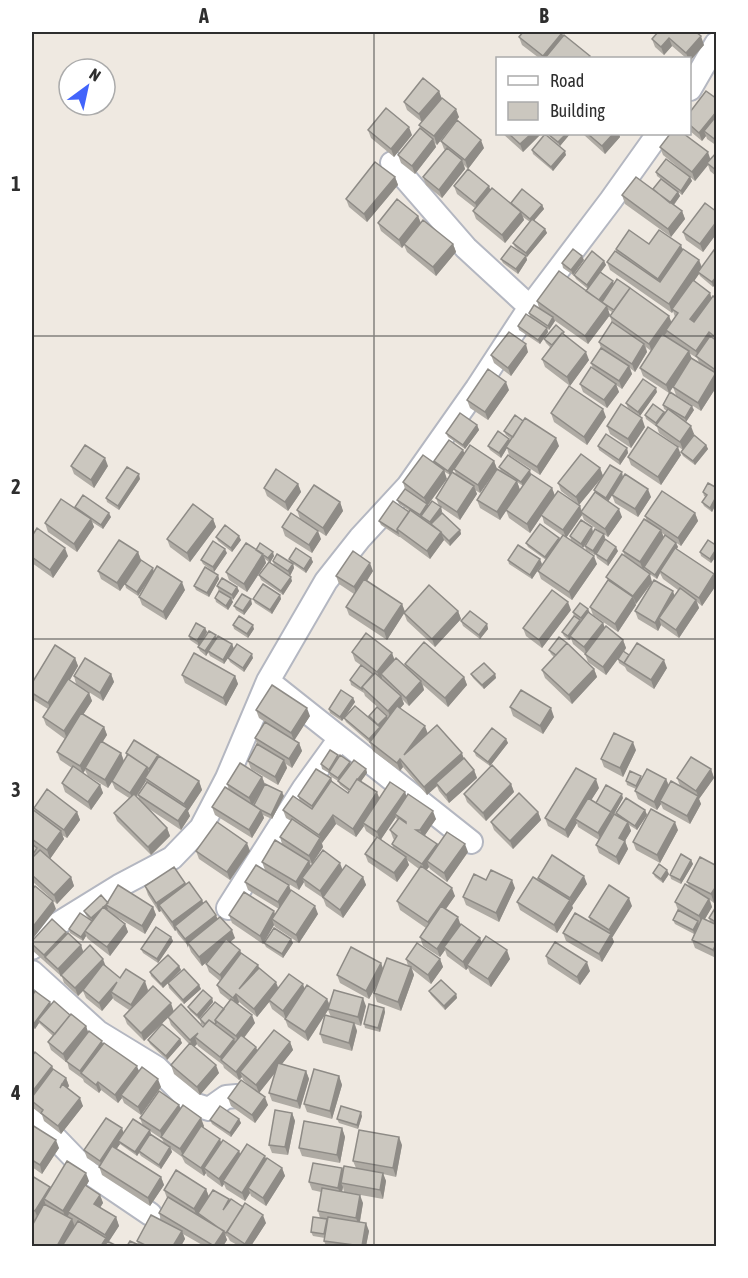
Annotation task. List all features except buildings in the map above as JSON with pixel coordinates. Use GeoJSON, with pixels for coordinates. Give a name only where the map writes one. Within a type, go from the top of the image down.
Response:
{"type":"FeatureCollection","features":[{"type":"Feature","properties":{"kind":"street"},"geometry":{"type":"LineString","coordinates":[[691,87],[717,44]]}},
{"type":"Feature","properties":{"kind":"street"},"geometry":{"type":"LineString","coordinates":[[32,948],[59,923],[119,886],[172,858],[201,828],[226,778],[268,681],[326,581],[360,538],[408,486],[477,388],[530,307],[657,135]]}},
{"type":"Feature","properties":{"kind":"street"},"geometry":{"type":"LineString","coordinates":[[392,163],[466,248],[530,307]]}},
{"type":"Feature","properties":{"kind":"street"},"geometry":{"type":"LineString","coordinates":[[268,681],[471,842]]}},
{"type":"Feature","properties":{"kind":"street"},"geometry":{"type":"LineString","coordinates":[[228,908],[298,797],[340,737]]}},
{"type":"Feature","properties":{"kind":"street"},"geometry":{"type":"LineString","coordinates":[[32,972],[98,1032],[145,1060],[168,1077],[193,1104],[205,1110],[226,1097],[237,1096]]}},
{"type":"Feature","properties":{"kind":"street"},"geometry":{"type":"LineString","coordinates":[[32,1114],[88,1172],[150,1214]]}}]}
